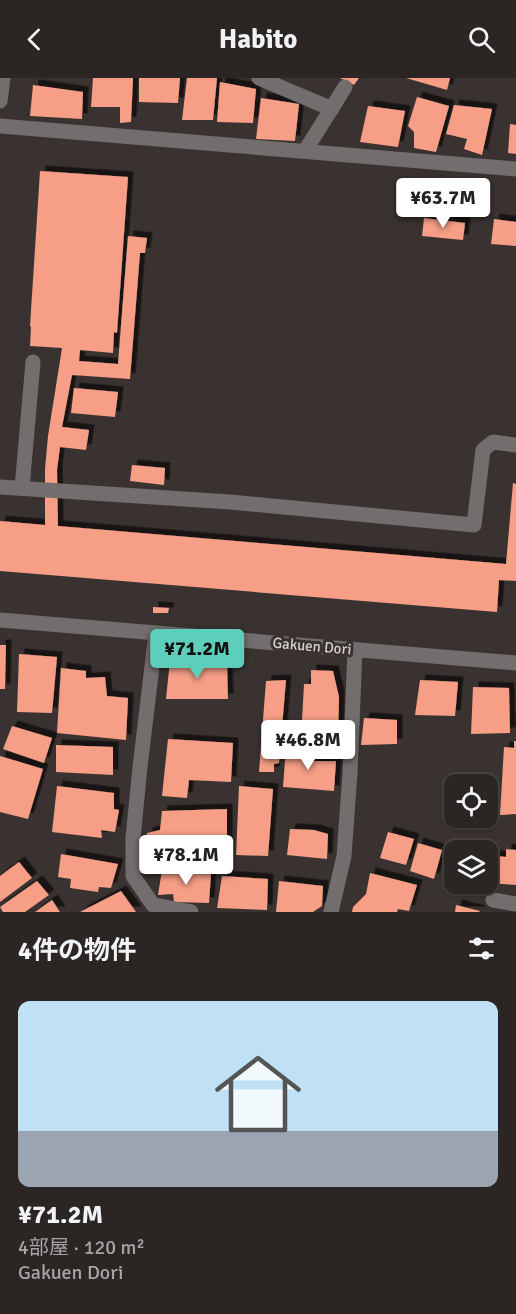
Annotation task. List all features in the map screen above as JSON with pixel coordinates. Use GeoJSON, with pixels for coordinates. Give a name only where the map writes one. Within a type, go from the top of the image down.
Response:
{"type":"FeatureCollection","features":[{"type":"Feature","properties":{"kind":"street"},"geometry":{"type":"LineString","coordinates":[[0,101],[3,78]]}},
{"type":"Feature","properties":{"kind":"street"},"geometry":{"type":"LineString","coordinates":[[259,78],[332,109]]}},
{"type":"Feature","properties":{"kind":"street"},"geometry":{"type":"LineString","coordinates":[[305,151],[345,87]]}},
{"type":"Feature","properties":{"kind":"street"},"geometry":{"type":"LineString","coordinates":[[0,126],[516,169]]}},
{"type":"Feature","properties":{"kind":"street"},"geometry":{"type":"LineString","coordinates":[[22,488],[33,363]]}},
{"type":"Feature","properties":{"kind":"street"},"geometry":{"type":"LineString","coordinates":[[0,487],[230,502],[474,525],[483,450],[493,442],[516,445]]}},
{"type":"Feature","properties":{"kind":"street","name":"Gakuen Dori"},"geometry":{"type":"LineString","coordinates":[[0,620],[516,663]]}},
{"type":"Feature","properties":{"kind":"street"},"geometry":{"type":"LineString","coordinates":[[156,633],[133,838],[133,876],[153,905],[191,912]]}},
{"type":"Feature","properties":{"kind":"street"},"geometry":{"type":"LineString","coordinates":[[331,912],[344,856],[355,650]]}},
{"type":"Feature","properties":{"kind":"street"},"geometry":{"type":"LineString","coordinates":[[493,900],[516,904]]}},
{"type":"Feature","properties":{"kind":"building"},"geometry":{"type":"Polygon","coordinates":[[[93,78],[133,78],[131,122],[120,123],[120,107],[91,107],[93,78]]]}},
{"type":"Feature","properties":{"kind":"building"},"geometry":{"type":"Polygon","coordinates":[[[139,78],[180,78],[178,103],[139,102],[139,78]]]}},
{"type":"Feature","properties":{"kind":"building"},"geometry":{"type":"Polygon","coordinates":[[[187,78],[217,78],[213,120],[182,120],[187,78]]]}},
{"type":"Feature","properties":{"kind":"building"},"geometry":{"type":"Polygon","coordinates":[[[340,78],[359,78],[354,85],[340,78]]]}},
{"type":"Feature","properties":{"kind":"building"},"geometry":{"type":"Polygon","coordinates":[[[406,78],[450,78],[447,90],[406,78]]]}},
{"type":"Feature","properties":{"kind":"building"},"geometry":{"type":"Polygon","coordinates":[[[220,82],[256,89],[253,123],[217,122],[220,82]]]}},
{"type":"Feature","properties":{"kind":"building"},"geometry":{"type":"Polygon","coordinates":[[[33,85],[83,92],[82,119],[30,116],[33,85]]]}},
{"type":"Feature","properties":{"kind":"building"},"geometry":{"type":"Polygon","coordinates":[[[417,97],[449,106],[436,152],[414,148],[414,132],[408,126],[417,97]]]}},
{"type":"Feature","properties":{"kind":"building"},"geometry":{"type":"Polygon","coordinates":[[[261,98],[299,104],[295,141],[256,139],[261,98]]]}},
{"type":"Feature","properties":{"kind":"building"},"geometry":{"type":"Polygon","coordinates":[[[454,105],[492,109],[482,155],[464,149],[467,139],[446,134],[454,105]]]}},
{"type":"Feature","properties":{"kind":"building"},"geometry":{"type":"Polygon","coordinates":[[[368,106],[405,111],[398,147],[360,142],[368,106]]]}},
{"type":"Feature","properties":{"kind":"building"},"geometry":{"type":"Polygon","coordinates":[[[510,124],[516,125],[516,154],[508,153],[510,124]]]}},
{"type":"Feature","properties":{"kind":"building"},"geometry":{"type":"Polygon","coordinates":[[[40,171],[128,177],[117,333],[114,332],[113,353],[80,350],[79,361],[118,364],[128,236],[147,238],[145,253],[140,253],[130,379],[72,375],[62,427],[89,430],[86,450],[60,447],[57,470],[58,526],[506,564],[513,483],[516,484],[516,581],[499,580],[497,612],[0,571],[0,521],[45,525],[45,469],[48,436],[62,348],[30,346],[40,171]]]}},
{"type":"Feature","properties":{"kind":"building"},"geometry":{"type":"Polygon","coordinates":[[[424,218],[465,223],[463,240],[422,236],[424,218]]]}},
{"type":"Feature","properties":{"kind":"building"},"geometry":{"type":"Polygon","coordinates":[[[494,219],[516,222],[516,246],[491,244],[494,219]]]}},
{"type":"Feature","properties":{"kind":"building"},"geometry":{"type":"Polygon","coordinates":[[[74,388],[118,392],[115,417],[71,413],[74,388]]]}},
{"type":"Feature","properties":{"kind":"building"},"geometry":{"type":"Polygon","coordinates":[[[132,465],[165,468],[164,485],[130,481],[132,465]]]}},
{"type":"Feature","properties":{"kind":"building"},"geometry":{"type":"Polygon","coordinates":[[[153,607],[169,608],[168,613],[153,613],[153,607]]]}},
{"type":"Feature","properties":{"kind":"building"},"geometry":{"type":"Polygon","coordinates":[[[0,645],[6,645],[5,689],[0,689],[0,645]]]}},
{"type":"Feature","properties":{"kind":"building"},"geometry":{"type":"Polygon","coordinates":[[[19,654],[57,657],[52,713],[17,712],[19,654]]]}},
{"type":"Feature","properties":{"kind":"building"},"geometry":{"type":"Polygon","coordinates":[[[170,660],[227,663],[228,699],[166,699],[170,660]]]}},
{"type":"Feature","properties":{"kind":"building"},"geometry":{"type":"Polygon","coordinates":[[[61,668],[86,671],[86,678],[105,677],[107,696],[128,698],[126,740],[57,733],[61,668]]]}},
{"type":"Feature","properties":{"kind":"building"},"geometry":{"type":"Polygon","coordinates":[[[311,670],[333,671],[339,697],[338,741],[301,739],[304,684],[311,684],[311,670]]]}},
{"type":"Feature","properties":{"kind":"building"},"geometry":{"type":"Polygon","coordinates":[[[286,680],[279,763],[274,764],[274,772],[259,772],[266,681],[286,680]]]}},
{"type":"Feature","properties":{"kind":"building"},"geometry":{"type":"Polygon","coordinates":[[[420,680],[458,682],[455,716],[415,715],[420,680]]]}},
{"type":"Feature","properties":{"kind":"building"},"geometry":{"type":"Polygon","coordinates":[[[473,687],[509,688],[510,733],[471,734],[473,687]]]}},
{"type":"Feature","properties":{"kind":"building"},"geometry":{"type":"Polygon","coordinates":[[[364,718],[397,720],[397,744],[361,745],[364,718]]]}},
{"type":"Feature","properties":{"kind":"building"},"geometry":{"type":"Polygon","coordinates":[[[12,726],[52,738],[44,763],[3,749],[12,726]]]}},
{"type":"Feature","properties":{"kind":"building"},"geometry":{"type":"Polygon","coordinates":[[[168,739],[233,743],[231,782],[189,780],[187,798],[162,796],[168,739]]]}},
{"type":"Feature","properties":{"kind":"building"},"geometry":{"type":"Polygon","coordinates":[[[514,741],[516,741],[516,814],[500,815],[504,747],[514,748],[514,741]]]}},
{"type":"Feature","properties":{"kind":"building"},"geometry":{"type":"Polygon","coordinates":[[[56,745],[113,747],[113,775],[56,772],[56,745]]]}},
{"type":"Feature","properties":{"kind":"building"},"geometry":{"type":"Polygon","coordinates":[[[286,746],[308,747],[306,761],[336,761],[334,791],[283,787],[286,746]]]}},
{"type":"Feature","properties":{"kind":"building"},"geometry":{"type":"Polygon","coordinates":[[[0,756],[43,769],[28,819],[0,812],[0,756]]]}},
{"type":"Feature","properties":{"kind":"building"},"geometry":{"type":"Polygon","coordinates":[[[57,786],[114,793],[114,809],[119,810],[115,832],[101,830],[102,838],[52,832],[57,786]]]}},
{"type":"Feature","properties":{"kind":"building"},"geometry":{"type":"Polygon","coordinates":[[[239,786],[273,789],[268,856],[236,855],[239,786]]]}},
{"type":"Feature","properties":{"kind":"building"},"geometry":{"type":"Polygon","coordinates":[[[227,809],[227,859],[146,852],[147,833],[160,830],[162,811],[227,809]]]}},
{"type":"Feature","properties":{"kind":"building"},"geometry":{"type":"Polygon","coordinates":[[[290,829],[314,830],[328,834],[327,859],[287,855],[290,829]]]}},
{"type":"Feature","properties":{"kind":"building"},"geometry":{"type":"Polygon","coordinates":[[[388,832],[414,839],[406,865],[380,858],[388,832]]]}},
{"type":"Feature","properties":{"kind":"building"},"geometry":{"type":"Polygon","coordinates":[[[418,843],[442,850],[434,879],[410,871],[418,843]]]}},
{"type":"Feature","properties":{"kind":"building"},"geometry":{"type":"Polygon","coordinates":[[[506,849],[516,850],[516,885],[498,884],[498,856],[506,857],[506,849]]]}},
{"type":"Feature","properties":{"kind":"building"},"geometry":{"type":"Polygon","coordinates":[[[61,854],[118,864],[111,888],[99,887],[98,892],[70,888],[71,879],[58,877],[61,854]]]}},
{"type":"Feature","properties":{"kind":"building"},"geometry":{"type":"Polygon","coordinates":[[[19,862],[32,878],[0,902],[0,876],[19,862]]]}},
{"type":"Feature","properties":{"kind":"building"},"geometry":{"type":"Polygon","coordinates":[[[162,870],[211,874],[209,903],[174,902],[173,894],[158,895],[162,870]]]}},
{"type":"Feature","properties":{"kind":"building"},"geometry":{"type":"Polygon","coordinates":[[[370,873],[417,885],[409,911],[398,909],[397,912],[352,912],[353,907],[366,894],[370,873]]]}},
{"type":"Feature","properties":{"kind":"building"},"geometry":{"type":"Polygon","coordinates":[[[222,876],[268,879],[267,910],[217,908],[222,876]]]}},
{"type":"Feature","properties":{"kind":"building"},"geometry":{"type":"Polygon","coordinates":[[[37,881],[49,895],[25,912],[3,912],[0,907],[37,881]]]}},
{"type":"Feature","properties":{"kind":"building"},"geometry":{"type":"Polygon","coordinates":[[[279,881],[323,886],[322,906],[313,912],[276,912],[279,881]]]}},
{"type":"Feature","properties":{"kind":"building"},"geometry":{"type":"Polygon","coordinates":[[[121,891],[136,912],[80,912],[121,891]]]}},
{"type":"Feature","properties":{"kind":"building"},"geometry":{"type":"Polygon","coordinates":[[[52,900],[60,912],[35,912],[52,900]]]}},
{"type":"Feature","properties":{"kind":"building"},"geometry":{"type":"Polygon","coordinates":[[[456,905],[480,911],[455,912],[456,905]]]}}]}
